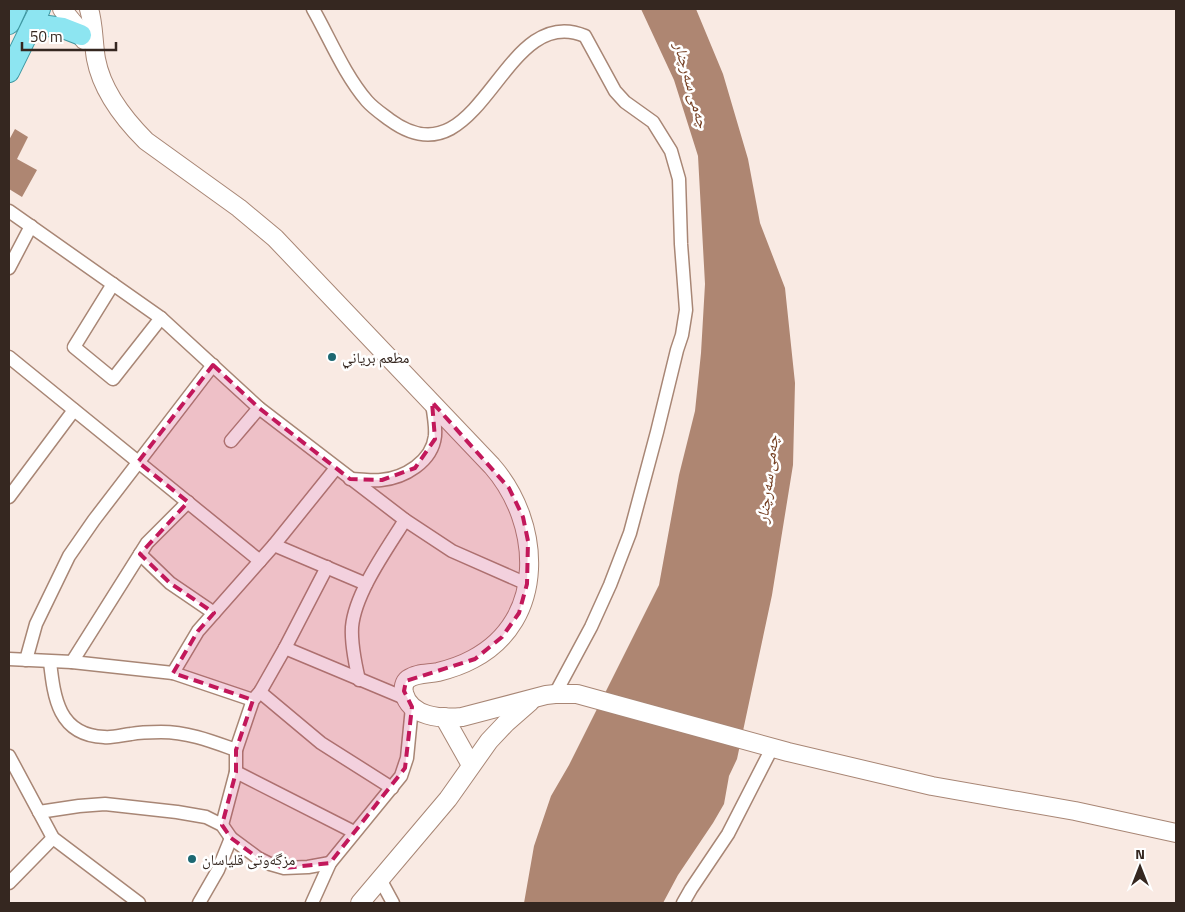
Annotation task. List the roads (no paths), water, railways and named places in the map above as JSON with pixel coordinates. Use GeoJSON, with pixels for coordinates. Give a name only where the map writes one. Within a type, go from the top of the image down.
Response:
{"type":"FeatureCollection","features":[{"type":"Feature","properties":{"kind":"main road"},"geometry":{"type":"LineString","coordinates":[[9,24],[16,9]]}},
{"type":"Feature","properties":{"kind":"main road"},"geometry":{"type":"LineString","coordinates":[[62,9],[96,59],[104,82],[115,104],[135,130],[146,141],[239,208],[275,238],[492,466],[509,488],[525,524],[528,552],[527,584],[519,613],[494,645],[475,658],[460,665],[409,678],[404,688],[409,703],[426,714],[444,717],[472,716],[534,698],[555,694],[582,695],[768,747],[932,786],[1075,811],[1176,833]]}},
{"type":"Feature","properties":{"kind":"main road"},"geometry":{"type":"LineString","coordinates":[[89,9],[94,30],[96,59]]}},
{"type":"Feature","properties":{"kind":"main road"},"geometry":{"type":"LineString","coordinates":[[9,72],[37,16],[81,35]]}},
{"type":"Feature","properties":{"kind":"main road"},"geometry":{"type":"LineString","coordinates":[[360,903],[448,799],[496,732],[534,698]]}},
{"type":"Feature","properties":{"kind":"main road"},"geometry":{"type":"LineString","coordinates":[[444,717],[471,765]]}},
{"type":"Feature","properties":{"kind":"street"},"geometry":{"type":"LineString","coordinates":[[313,9],[360,93],[368,103],[404,129],[424,132],[434,131],[453,118],[478,89],[493,66]]}},
{"type":"Feature","properties":{"kind":"street"},"geometry":{"type":"LineString","coordinates":[[555,694],[591,627],[610,585],[630,532],[682,335],[686,310],[678,179],[671,151],[653,122],[625,102],[615,91],[589,42],[569,22]]}},
{"type":"Feature","properties":{"kind":"street"},"geometry":{"type":"LineString","coordinates":[[9,211],[161,318],[260,408],[404,520],[452,551],[527,584]]}},
{"type":"Feature","properties":{"kind":"street"},"geometry":{"type":"LineString","coordinates":[[9,268],[32,226]]}},
{"type":"Feature","properties":{"kind":"street"},"geometry":{"type":"LineString","coordinates":[[114,284],[74,347],[113,379],[161,318]]}},
{"type":"Feature","properties":{"kind":"street"},"geometry":{"type":"LineString","coordinates":[[9,357],[260,561]]}},
{"type":"Feature","properties":{"kind":"street"},"geometry":{"type":"LineString","coordinates":[[26,660],[36,624],[69,556],[94,520],[213,365]]}},
{"type":"Feature","properties":{"kind":"street"},"geometry":{"type":"LineString","coordinates":[[350,479],[382,480],[393,478],[404,474],[419,464],[430,451],[435,439],[432,402]]}},
{"type":"Feature","properties":{"kind":"street"},"geometry":{"type":"LineString","coordinates":[[231,441],[260,408]]}},
{"type":"Feature","properties":{"kind":"street"},"geometry":{"type":"LineString","coordinates":[[9,497],[74,410]]}},
{"type":"Feature","properties":{"kind":"street"},"geometry":{"type":"LineString","coordinates":[[173,673],[198,630],[274,545],[336,468]]}},
{"type":"Feature","properties":{"kind":"street"},"geometry":{"type":"LineString","coordinates":[[72,662],[147,543],[188,502]]}},
{"type":"Feature","properties":{"kind":"street"},"geometry":{"type":"LineString","coordinates":[[359,680],[353,647],[352,627],[355,611],[366,584],[404,520]]}},
{"type":"Feature","properties":{"kind":"street"},"geometry":{"type":"LineString","coordinates":[[274,545],[366,584]]}},
{"type":"Feature","properties":{"kind":"street"},"geometry":{"type":"LineString","coordinates":[[140,554],[170,583],[214,613]]}},
{"type":"Feature","properties":{"kind":"street"},"geometry":{"type":"LineString","coordinates":[[222,825],[236,772],[236,750],[257,696],[327,567]]}},
{"type":"Feature","properties":{"kind":"street"},"geometry":{"type":"LineString","coordinates":[[284,648],[409,703],[404,768],[392,788],[330,863],[312,903]]}},
{"type":"Feature","properties":{"kind":"street"},"geometry":{"type":"LineString","coordinates":[[9,659],[72,662],[173,673],[257,696],[321,743],[392,788]]}},
{"type":"Feature","properties":{"kind":"street"},"geometry":{"type":"LineString","coordinates":[[50,662],[56,702],[66,720],[76,729],[88,734],[104,737],[154,732],[181,733],[236,750]]}},
{"type":"Feature","properties":{"kind":"street"},"geometry":{"type":"LineString","coordinates":[[683,903],[728,834],[768,747]]}},
{"type":"Feature","properties":{"kind":"street"},"geometry":{"type":"LineString","coordinates":[[9,756],[53,838],[130,901]]}},
{"type":"Feature","properties":{"kind":"street"},"geometry":{"type":"LineString","coordinates":[[236,772],[354,832]]}},
{"type":"Feature","properties":{"kind":"street"},"geometry":{"type":"LineString","coordinates":[[39,812],[105,804],[177,812],[206,818],[222,825],[231,838],[258,858],[270,864],[284,868],[308,867],[330,863]]}},
{"type":"Feature","properties":{"kind":"street"},"geometry":{"type":"LineString","coordinates":[[9,883],[53,838]]}},
{"type":"Feature","properties":{"kind":"street"},"geometry":{"type":"LineString","coordinates":[[199,903],[218,870],[231,838]]}},
{"type":"Feature","properties":{"kind":"street"},"geometry":{"type":"LineString","coordinates":[[380,879],[393,903]]}},
{"type":"Feature","properties":{"kind":"water","name":"چەمی سەرچنار"},"geometry":{"type":"Polygon","coordinates":[[[641,9],[696,9],[723,74],[748,159],[760,223],[785,288],[795,383],[793,465],[772,595],[737,759],[729,776],[724,804],[713,823],[678,875],[663,903],[524,903],[534,846],[551,796],[569,765],[659,585],[679,475],[695,411],[705,284],[698,156],[674,80],[641,9]]]}},
{"type":"Feature","properties":{"kind":"water"},"geometry":{"type":"Polygon","coordinates":[[[15,129],[28,137],[17,159],[37,170],[22,197],[9,189],[9,140],[15,129]]]}},
{"type":"Feature","properties":{"kind":"place","name":"مطعم برياني"},"geometry":{"type":"Point","coordinates":[332,357]}},
{"type":"Feature","properties":{"kind":"place","name":"مزگەوتی قلیاسان"},"geometry":{"type":"Point","coordinates":[192,859]}}]}
